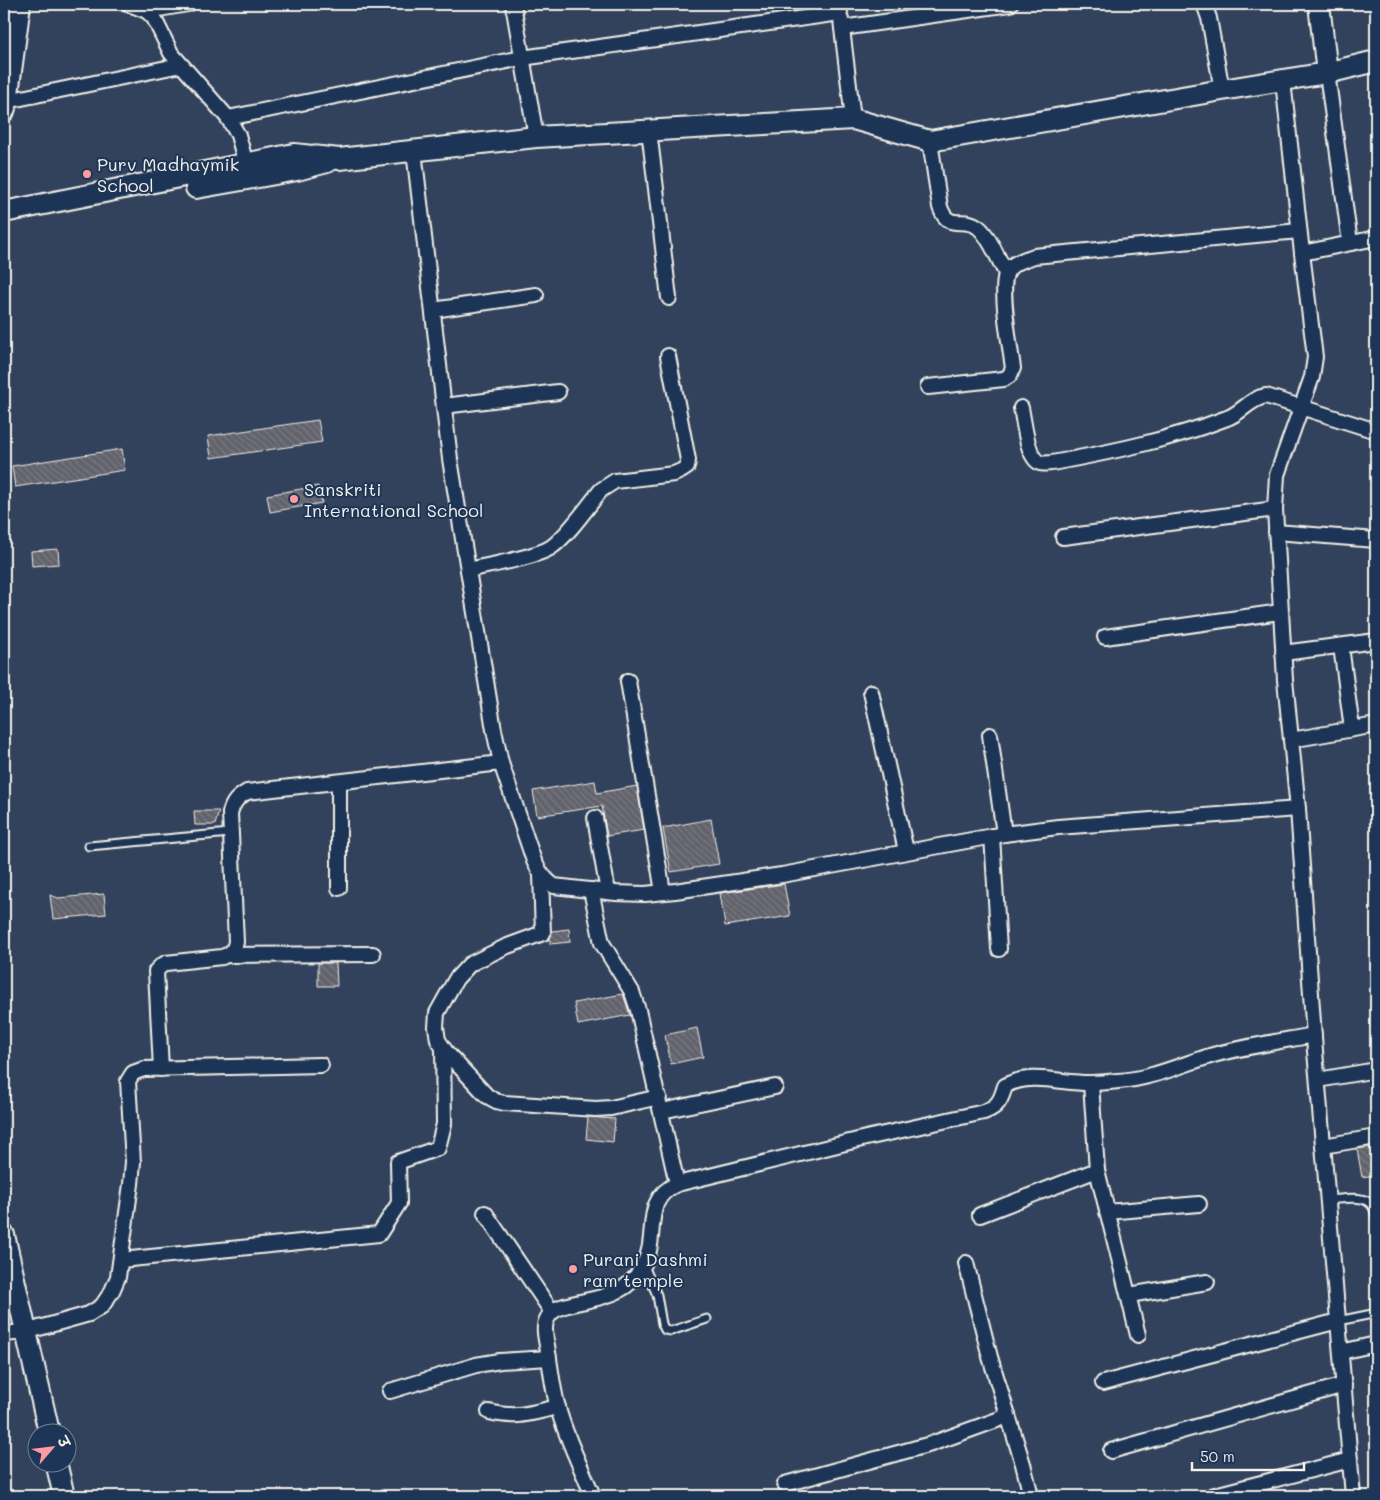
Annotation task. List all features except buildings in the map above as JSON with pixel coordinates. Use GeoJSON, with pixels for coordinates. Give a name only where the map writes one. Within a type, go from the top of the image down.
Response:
{"type":"FeatureCollection","features":[{"type":"Feature","properties":{"kind":"main road"},"geometry":{"type":"LineString","coordinates":[[5,106],[20,4]]}},
{"type":"Feature","properties":{"kind":"main road"},"geometry":{"type":"LineString","coordinates":[[1319,4],[1327,74]]}},
{"type":"Feature","properties":{"kind":"main road"},"geometry":{"type":"LineString","coordinates":[[4,222],[297,170],[338,159],[536,137],[853,119],[930,141],[1222,90],[1327,74],[1376,61]]}},
{"type":"Feature","properties":{"kind":"main road"},"geometry":{"type":"LineString","coordinates":[[4,212],[294,154],[338,159]]}},
{"type":"Feature","properties":{"kind":"main road"},"geometry":{"type":"LineString","coordinates":[[4,1235],[47,1422]]}},
{"type":"Feature","properties":{"kind":"main road"},"geometry":{"type":"LineString","coordinates":[[58,1472],[64,1496]]}},
{"type":"Feature","properties":{"kind":"street"},"geometry":{"type":"LineString","coordinates":[[129,4],[147,11],[154,18],[171,54],[228,118],[238,135],[246,164]]}},
{"type":"Feature","properties":{"kind":"street"},"geometry":{"type":"LineString","coordinates":[[147,11],[188,4]]}},
{"type":"Feature","properties":{"kind":"street"},"geometry":{"type":"LineString","coordinates":[[513,4],[536,137]]}},
{"type":"Feature","properties":{"kind":"street"},"geometry":{"type":"LineString","coordinates":[[842,28],[1001,4]]}},
{"type":"Feature","properties":{"kind":"street"},"geometry":{"type":"LineString","coordinates":[[1204,4],[1209,18],[1222,90]]}},
{"type":"Feature","properties":{"kind":"street"},"geometry":{"type":"LineString","coordinates":[[228,118],[522,58],[839,8],[853,119]]}},
{"type":"Feature","properties":{"kind":"street"},"geometry":{"type":"LineString","coordinates":[[5,106],[181,66]]}},
{"type":"Feature","properties":{"kind":"street"},"geometry":{"type":"LineString","coordinates":[[1327,74],[1350,244]]}},
{"type":"Feature","properties":{"kind":"street"},"geometry":{"type":"LineString","coordinates":[[1283,81],[1299,232],[1315,356],[1312,377],[1277,475],[1276,532],[1283,653],[1298,809],[1314,1036],[1353,1496]]}},
{"type":"Feature","properties":{"kind":"street"},"geometry":{"type":"LineString","coordinates":[[649,130],[669,298]]}},
{"type":"Feature","properties":{"kind":"street"},"geometry":{"type":"LineString","coordinates":[[928,388],[1004,379],[1013,368],[1004,293],[1006,273],[982,230],[976,225],[949,222],[943,216],[940,208],[930,141]]}},
{"type":"Feature","properties":{"kind":"street"},"geometry":{"type":"LineString","coordinates":[[414,151],[450,460],[500,763],[534,861],[541,875],[554,886],[645,894],[782,876],[906,851],[1058,827],[1298,809]]}},
{"type":"Feature","properties":{"kind":"street"},"geometry":{"type":"LineString","coordinates":[[1006,273],[1016,262],[1034,256],[1299,232]]}},
{"type":"Feature","properties":{"kind":"street"},"geometry":{"type":"LineString","coordinates":[[1302,253],[1376,238]]}},
{"type":"Feature","properties":{"kind":"street"},"geometry":{"type":"LineString","coordinates":[[433,310],[536,295]]}},
{"type":"Feature","properties":{"kind":"street"},"geometry":{"type":"LineString","coordinates":[[468,570],[533,555],[550,548],[560,540],[601,490],[615,481],[674,474],[682,472],[687,467],[688,460],[668,356]]}},
{"type":"Feature","properties":{"kind":"street"},"geometry":{"type":"LineString","coordinates":[[444,406],[558,392]]}},
{"type":"Feature","properties":{"kind":"street"},"geometry":{"type":"LineString","coordinates":[[1021,408],[1030,450],[1033,458],[1040,464],[1122,450],[1156,441],[1229,418],[1259,397],[1266,396],[1376,431]]}},
{"type":"Feature","properties":{"kind":"street"},"geometry":{"type":"LineString","coordinates":[[1063,537],[1275,509]]}},
{"type":"Feature","properties":{"kind":"street"},"geometry":{"type":"LineString","coordinates":[[1276,532],[1376,540]]}},
{"type":"Feature","properties":{"kind":"street"},"geometry":{"type":"LineString","coordinates":[[1105,637],[1280,612]]}},
{"type":"Feature","properties":{"kind":"street"},"geometry":{"type":"LineString","coordinates":[[1283,653],[1376,641]]}},
{"type":"Feature","properties":{"kind":"street"},"geometry":{"type":"LineString","coordinates":[[1340,646],[1352,729]]}},
{"type":"Feature","properties":{"kind":"street"},"geometry":{"type":"LineString","coordinates":[[628,681],[663,892]]}},
{"type":"Feature","properties":{"kind":"street"},"geometry":{"type":"LineString","coordinates":[[871,692],[906,851]]}},
{"type":"Feature","properties":{"kind":"street"},"geometry":{"type":"LineString","coordinates":[[1291,740],[1376,725]]}},
{"type":"Feature","properties":{"kind":"street"},"geometry":{"type":"LineString","coordinates":[[990,735],[998,835],[999,949]]}},
{"type":"Feature","properties":{"kind":"street"},"geometry":{"type":"LineString","coordinates":[[162,1069],[156,971],[166,964],[222,958],[229,955],[235,949],[230,813],[238,797],[247,792],[500,763]]}},
{"type":"Feature","properties":{"kind":"street"},"geometry":{"type":"LineString","coordinates":[[338,888],[339,782]]}},
{"type":"Feature","properties":{"kind":"street"},"geometry":{"type":"LineString","coordinates":[[595,818],[608,892]]}},
{"type":"Feature","properties":{"kind":"street"},"geometry":{"type":"LineString","coordinates":[[541,875],[543,933],[505,947],[470,964],[456,979],[437,1013],[436,1027],[438,1040],[443,1048],[488,1096],[504,1103],[596,1109],[660,1104],[776,1087]]}},
{"type":"Feature","properties":{"kind":"street"},"geometry":{"type":"LineString","coordinates":[[591,890],[602,943],[634,995],[677,1184]]}},
{"type":"Feature","properties":{"kind":"street"},"geometry":{"type":"LineString","coordinates":[[229,955],[373,954]]}},
{"type":"Feature","properties":{"kind":"street"},"geometry":{"type":"LineString","coordinates":[[594,1496],[558,1407],[545,1333],[546,1320],[552,1312],[561,1307],[606,1297],[634,1279],[644,1266],[650,1249],[654,1206],[660,1195],[669,1187],[866,1138],[984,1112],[995,1108],[1000,1101],[1005,1086],[1013,1081],[1028,1079],[1091,1084],[1125,1081],[1145,1077],[1234,1050],[1314,1036]]}},
{"type":"Feature","properties":{"kind":"street"},"geometry":{"type":"LineString","coordinates":[[121,1260],[379,1234],[399,1203],[398,1162],[438,1148],[444,1124],[443,1048]]}},
{"type":"Feature","properties":{"kind":"street"},"geometry":{"type":"LineString","coordinates":[[4,1334],[25,1332],[89,1314],[102,1306],[112,1291],[118,1277],[129,1206],[133,1162],[128,1081],[133,1073],[144,1069],[321,1065]]}},
{"type":"Feature","properties":{"kind":"street"},"geometry":{"type":"LineString","coordinates":[[1318,1080],[1376,1070]]}},
{"type":"Feature","properties":{"kind":"street"},"geometry":{"type":"LineString","coordinates":[[1091,1084],[1097,1170],[1138,1335]]}},
{"type":"Feature","properties":{"kind":"street"},"geometry":{"type":"LineString","coordinates":[[1323,1146],[1376,1136]]}},
{"type":"Feature","properties":{"kind":"street"},"geometry":{"type":"LineString","coordinates":[[980,1215],[1097,1170]]}},
{"type":"Feature","properties":{"kind":"street"},"geometry":{"type":"LineString","coordinates":[[1108,1212],[1199,1204]]}},
{"type":"Feature","properties":{"kind":"street"},"geometry":{"type":"LineString","coordinates":[[485,1213],[552,1312]]}},
{"type":"Feature","properties":{"kind":"street"},"geometry":{"type":"LineString","coordinates":[[966,1263],[990,1357],[1031,1496]]}},
{"type":"Feature","properties":{"kind":"street"},"geometry":{"type":"LineString","coordinates":[[1129,1295],[1207,1282]]}},
{"type":"Feature","properties":{"kind":"street"},"geometry":{"type":"LineString","coordinates":[[1102,1383],[1338,1321]]}},
{"type":"Feature","properties":{"kind":"street"},"geometry":{"type":"LineString","coordinates":[[1341,1352],[1376,1344]]}},
{"type":"Feature","properties":{"kind":"street"},"geometry":{"type":"LineString","coordinates":[[390,1391],[476,1365],[507,1360],[549,1358]]}},
{"type":"Feature","properties":{"kind":"street"},"geometry":{"type":"LineString","coordinates":[[1111,1451],[1344,1385]]}},
{"type":"Feature","properties":{"kind":"street"},"geometry":{"type":"LineString","coordinates":[[489,1412],[507,1416],[520,1416],[558,1407]]}},
{"type":"Feature","properties":{"kind":"street"},"geometry":{"type":"LineString","coordinates":[[785,1484],[931,1444],[1008,1416]]}},
{"type":"Feature","properties":{"kind":"street"},"geometry":{"type":"LineString","coordinates":[[1211,1496],[1350,1460]]}},
{"type":"Feature","properties":{"kind":"lane"},"geometry":{"type":"LineString","coordinates":[[89,846],[230,833]]}},
{"type":"Feature","properties":{"kind":"lane"},"geometry":{"type":"LineString","coordinates":[[1328,1200],[1365,1199],[1372,1205],[1376,1217]]}},
{"type":"Feature","properties":{"kind":"lane"},"geometry":{"type":"LineString","coordinates":[[644,1266],[657,1295],[662,1324],[665,1330],[671,1331],[708,1319]]}},
{"type":"Feature","properties":{"kind":"lane"},"geometry":{"type":"LineString","coordinates":[[1338,1321],[1372,1314],[1376,1311]]}},
{"type":"Feature","properties":{"kind":"place","name":"Purv Madhaymik School"},"geometry":{"type":"Point","coordinates":[87,174]}},
{"type":"Feature","properties":{"kind":"place","name":"Sanskriti International School"},"geometry":{"type":"Point","coordinates":[294,499]}},
{"type":"Feature","properties":{"kind":"place","name":"Purani Dashmi ram temple"},"geometry":{"type":"Point","coordinates":[573,1269]}}]}
